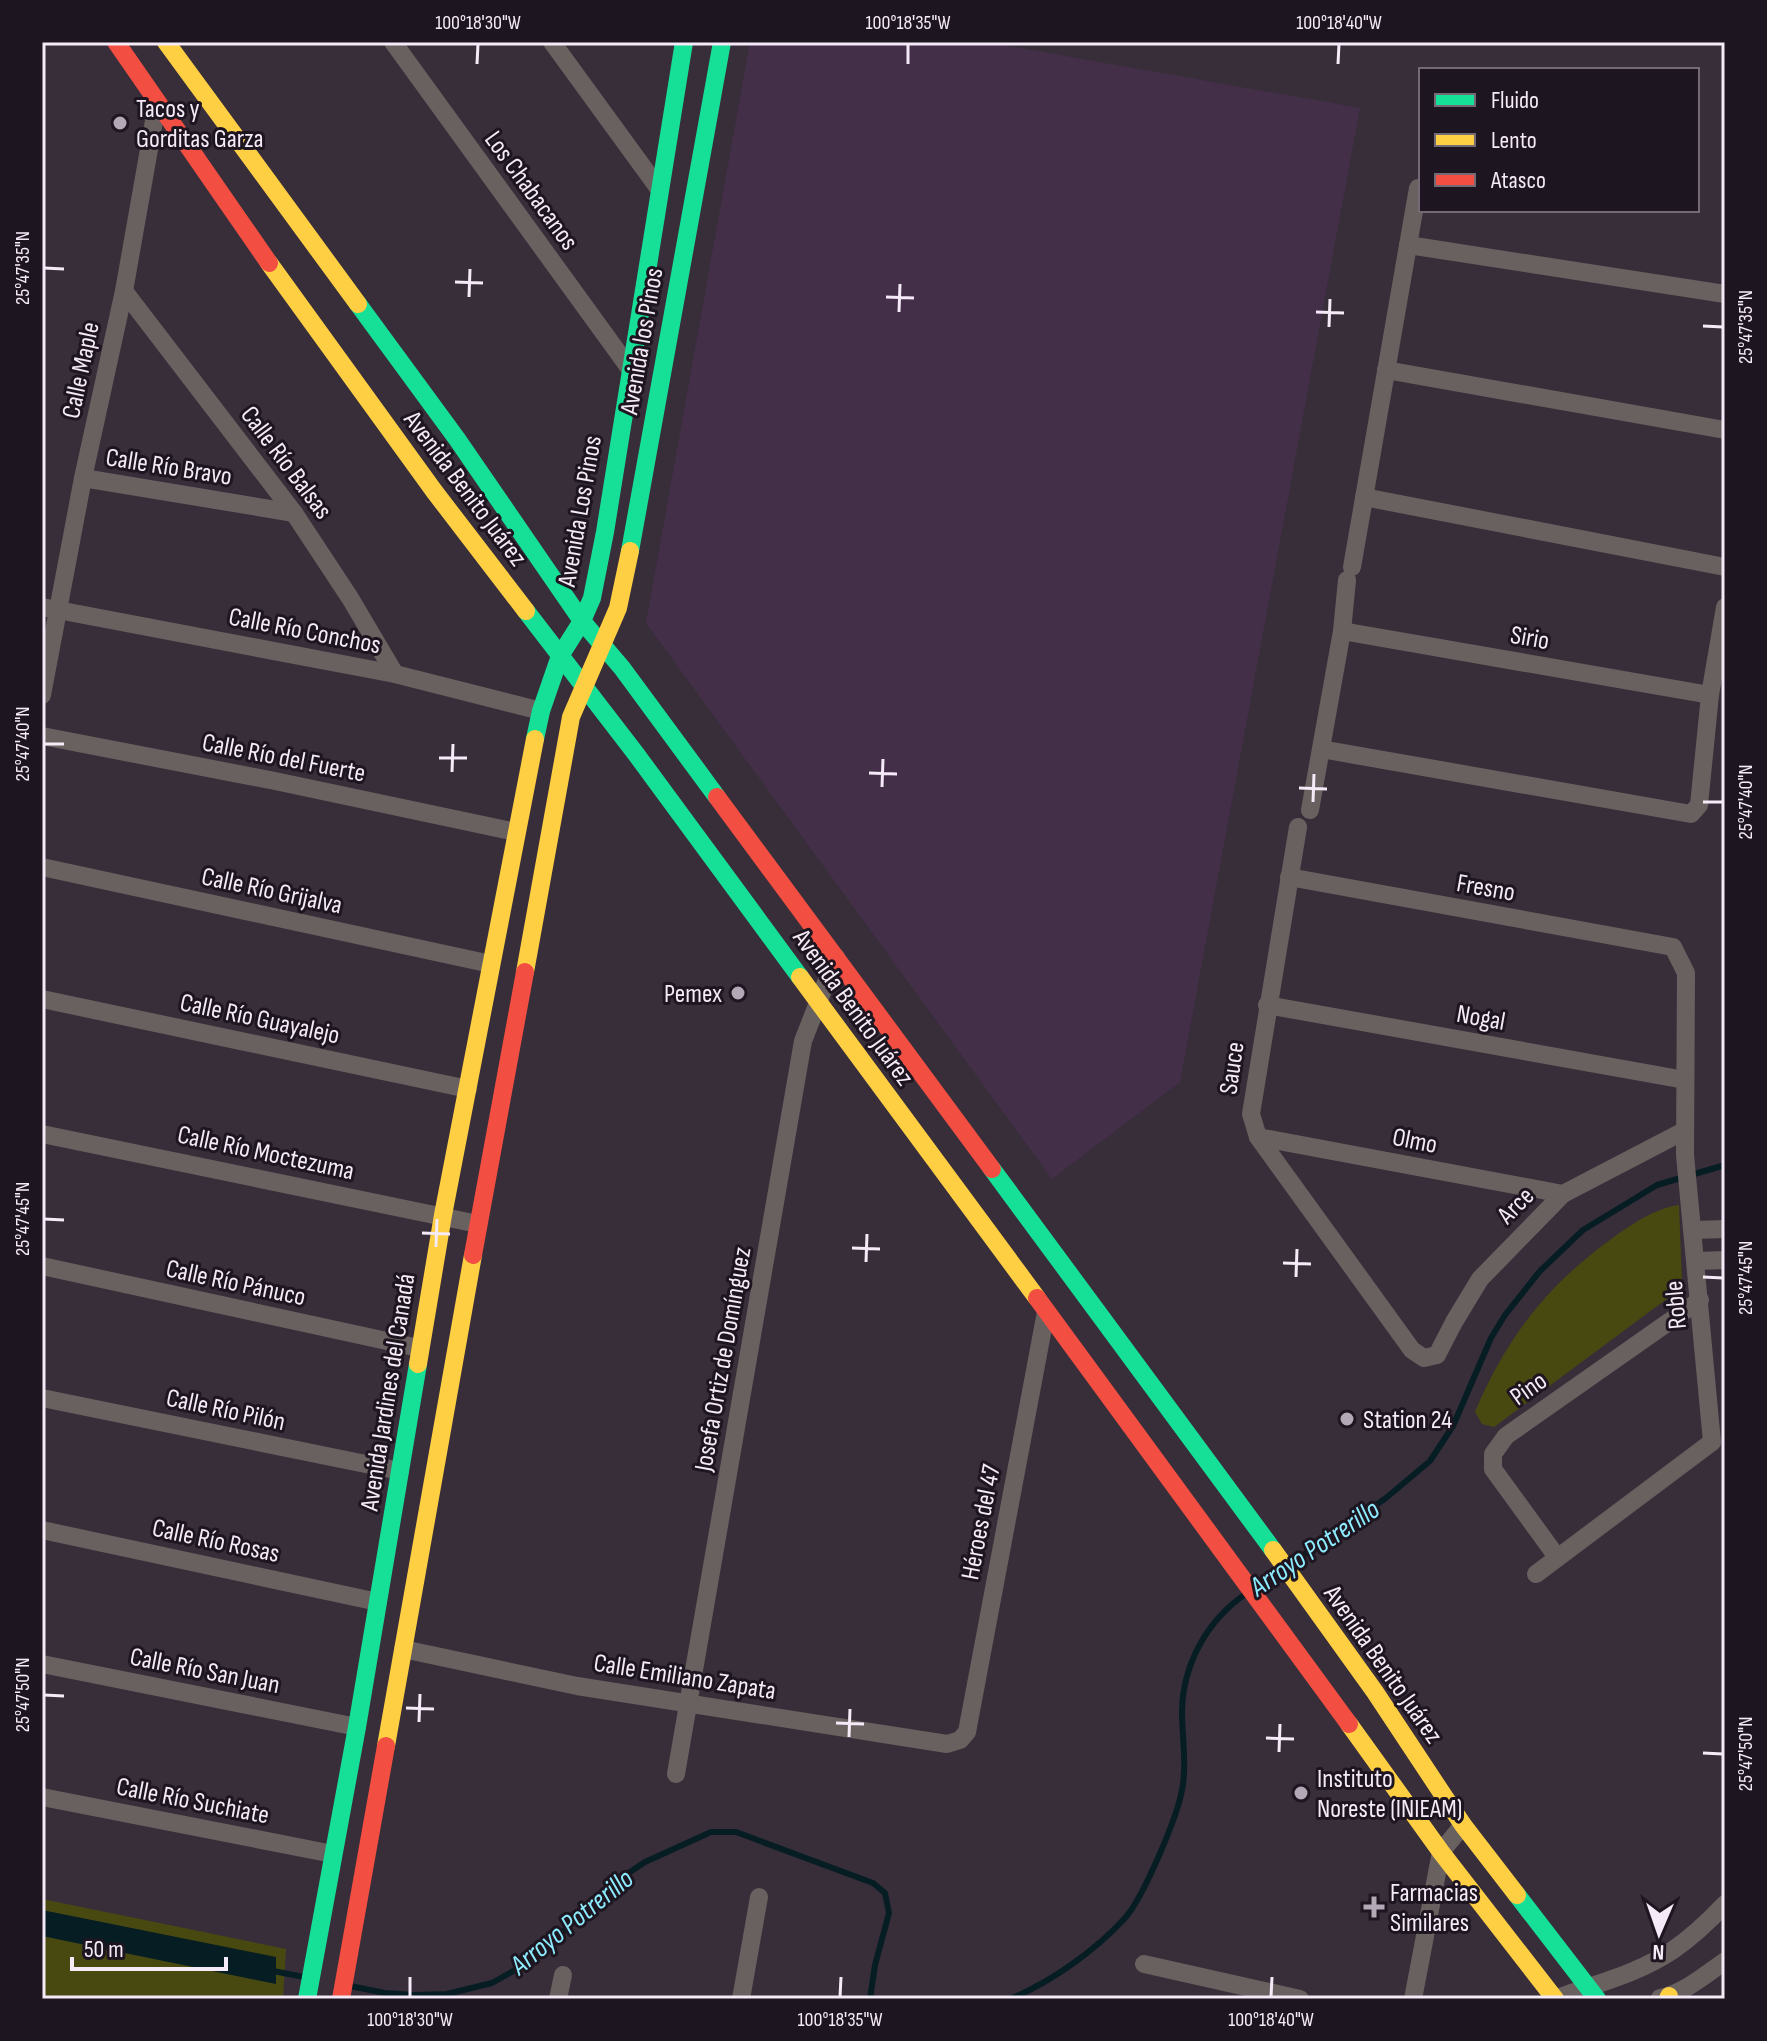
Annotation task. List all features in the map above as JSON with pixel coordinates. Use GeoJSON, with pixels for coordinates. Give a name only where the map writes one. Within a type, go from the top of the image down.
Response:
{"type":"FeatureCollection","features":[{"type":"Feature","properties":{"kind":"street","name":"Avenida Benito Juárez"},"geometry":{"type":"LineString","coordinates":[[116,42],[223,200],[416,466],[584,685],[1234,1565],[1441,1852],[1555,1999]]}},
{"type":"Feature","properties":{"kind":"street","name":"Avenida Benito Juárez"},"geometry":{"type":"LineString","coordinates":[[166,42],[457,439],[582,621],[622,668],[1266,1540],[1375,1692],[1463,1825],[1593,1993]]}},
{"type":"Feature","properties":{"kind":"street","name":"Los Chabacanos"},"geometry":{"type":"LineString","coordinates":[[393,42],[630,369]]}},
{"type":"Feature","properties":{"kind":"street"},"geometry":{"type":"LineString","coordinates":[[552,42],[659,189]]}},
{"type":"Feature","properties":{"kind":"street","name":"Avenida los Pinos"},"geometry":{"type":"LineString","coordinates":[[624,410],[684,42]]}},
{"type":"Feature","properties":{"kind":"street","name":"Avenida los Pinos"},"geometry":{"type":"LineString","coordinates":[[584,685],[604,648],[628,570],[722,42]]}},
{"type":"Feature","properties":{"kind":"street","name":"Calle Maple"},"geometry":{"type":"LineString","coordinates":[[42,695],[50,608],[83,478],[124,291],[157,104]]}},
{"type":"Feature","properties":{"kind":"street"},"geometry":{"type":"LineString","coordinates":[[1310,810],[1418,188]]}},
{"type":"Feature","properties":{"kind":"street"},"geometry":{"type":"LineString","coordinates":[[1408,245],[1725,294]]}},
{"type":"Feature","properties":{"kind":"street","name":"Calle Río Balsas"},"geometry":{"type":"LineString","coordinates":[[124,291],[294,513],[395,674]]}},
{"type":"Feature","properties":{"kind":"street"},"geometry":{"type":"LineString","coordinates":[[1386,370],[1725,430]]}},
{"type":"Feature","properties":{"kind":"street","name":"Avenida Los Pinos"},"geometry":{"type":"LineString","coordinates":[[560,656],[592,598],[624,410]]}},
{"type":"Feature","properties":{"kind":"street","name":"Calle Río Bravo"},"geometry":{"type":"LineString","coordinates":[[83,478],[294,513]]}},
{"type":"Feature","properties":{"kind":"street"},"geometry":{"type":"LineString","coordinates":[[1364,497],[1725,567]]}},
{"type":"Feature","properties":{"kind":"street"},"geometry":{"type":"LineString","coordinates":[[1321,749],[1691,814],[1699,805],[1710,695],[1725,607]]}},
{"type":"Feature","properties":{"kind":"street","name":"Calle Río Conchos"},"geometry":{"type":"LineString","coordinates":[[50,608],[395,674],[541,711]]}},
{"type":"Feature","properties":{"kind":"street","name":"Sirio"},"geometry":{"type":"LineString","coordinates":[[1342,631],[1710,695]]}},
{"type":"Feature","properties":{"kind":"street","name":"Avenida Jardines del Canadá"},"geometry":{"type":"LineString","coordinates":[[307,1999],[357,1727],[443,1215],[541,711],[560,656]]}},
{"type":"Feature","properties":{"kind":"street"},"geometry":{"type":"LineString","coordinates":[[341,1999],[571,717],[584,685]]}},
{"type":"Feature","properties":{"kind":"street","name":"Calle Río del Fuerte"},"geometry":{"type":"LineString","coordinates":[[42,736],[516,832]]}},
{"type":"Feature","properties":{"kind":"street","name":"Sauce"},"geometry":{"type":"LineString","coordinates":[[1298,827],[1251,1114],[1258,1137],[1412,1350],[1424,1358]]}},
{"type":"Feature","properties":{"kind":"street","name":"Calle Río Grijalva"},"geometry":{"type":"LineString","coordinates":[[42,867],[491,964]]}},
{"type":"Feature","properties":{"kind":"street","name":"Fresno"},"geometry":{"type":"LineString","coordinates":[[1289,877],[1673,947]]}},
{"type":"Feature","properties":{"kind":"street","name":"Roble"},"geometry":{"type":"LineString","coordinates":[[1536,1574],[1712,1442],[1685,1155],[1686,973],[1673,947]]}},
{"type":"Feature","properties":{"kind":"street","name":"Josefa Ortiz de Domínguez"},"geometry":{"type":"LineString","coordinates":[[676,1774],[801,1050],[836,957]]}},
{"type":"Feature","properties":{"kind":"street","name":"Calle Río Guayalejo"},"geometry":{"type":"LineString","coordinates":[[42,999],[468,1089]]}},
{"type":"Feature","properties":{"kind":"street","name":"Nogal"},"geometry":{"type":"LineString","coordinates":[[1267,1005],[1685,1080]]}},
{"type":"Feature","properties":{"kind":"street","name":"Arce"},"geometry":{"type":"LineString","coordinates":[[1424,1358],[1437,1355],[1480,1279],[1563,1194],[1684,1131]]}},
{"type":"Feature","properties":{"kind":"street","name":"Calle Río Moctezuma"},"geometry":{"type":"LineString","coordinates":[[42,1134],[478,1224]]}},
{"type":"Feature","properties":{"kind":"street","name":"Olmo"},"geometry":{"type":"LineString","coordinates":[[1258,1137],[1563,1194]]}},
{"type":"Feature","properties":{"kind":"street"},"geometry":{"type":"LineString","coordinates":[[1694,1230],[1725,1229]]}},
{"type":"Feature","properties":{"kind":"street"},"geometry":{"type":"LineString","coordinates":[[1697,1261],[1725,1260]]}},
{"type":"Feature","properties":{"kind":"street","name":"Calle Río Pánuco"},"geometry":{"type":"LineString","coordinates":[[42,1266],[419,1348]]}},
{"type":"Feature","properties":{"kind":"street","name":"Pino"},"geometry":{"type":"LineString","coordinates":[[1557,1557],[1493,1469],[1493,1454],[1506,1436],[1700,1300]]}},
{"type":"Feature","properties":{"kind":"street","name":"Héroes del 47"},"geometry":{"type":"LineString","coordinates":[[960,1740],[967,1732],[1046,1312]]}},
{"type":"Feature","properties":{"kind":"street","name":"Calle Río Pilón"},"geometry":{"type":"LineString","coordinates":[[42,1398],[400,1471]]}},
{"type":"Feature","properties":{"kind":"street","name":"Calle Río Rosas"},"geometry":{"type":"LineString","coordinates":[[42,1530],[378,1602]]}},
{"type":"Feature","properties":{"kind":"street","name":"Calle Emiliano Zapata"},"geometry":{"type":"LineString","coordinates":[[403,1649],[577,1686],[947,1744],[960,1740]]}},
{"type":"Feature","properties":{"kind":"street","name":"Calle Río San Juan"},"geometry":{"type":"LineString","coordinates":[[42,1664],[357,1727]]}},
{"type":"Feature","properties":{"kind":"street","name":"Calle Río Suchiate"},"geometry":{"type":"LineString","coordinates":[[42,1797],[333,1854]]}},
{"type":"Feature","properties":{"kind":"street"},"geometry":{"type":"LineString","coordinates":[[1413,1999],[1441,1852],[1463,1825]]}},
{"type":"Feature","properties":{"kind":"street"},"geometry":{"type":"LineString","coordinates":[[741,1999],[759,1897]]}},
{"type":"Feature","properties":{"kind":"street"},"geometry":{"type":"LineString","coordinates":[[1555,1999],[1593,1993],[1671,1952],[1725,1904]]}},
{"type":"Feature","properties":{"kind":"street"},"geometry":{"type":"LineString","coordinates":[[1665,1998],[1725,1961]]}},
{"type":"Feature","properties":{"kind":"street"},"geometry":{"type":"LineString","coordinates":[[1144,1964],[1300,1999]]}},
{"type":"Feature","properties":{"kind":"street"},"geometry":{"type":"LineString","coordinates":[[558,1999],[563,1975]]}},
{"type":"Feature","properties":{"kind":"shaded area"},"geometry":{"type":"Polygon","coordinates":[[[750,42],[986,42],[1360,108],[1180,1082],[1052,1179],[646,623],[750,42]]]}},
{"type":"Feature","properties":{"kind":"shaded area"},"geometry":{"type":"Polygon","coordinates":[[[1679,1205],[1682,1282],[1672,1295],[1494,1427],[1482,1424],[1475,1412],[1487,1385],[1531,1314],[1569,1274],[1621,1232],[1653,1213],[1679,1205]]]}},
{"type":"Feature","properties":{"kind":"shaded area"},"geometry":{"type":"Polygon","coordinates":[[[42,1899],[286,1949],[283,1999],[42,1999],[42,1899]]]}},
{"type":"Feature","properties":{"kind":"shaded area"},"geometry":{"type":"Polygon","coordinates":[[[42,1910],[276,1957],[276,1984],[42,1936],[42,1910]]]}},
{"type":"Feature","properties":{"kind":"waterway","name":"Arroyo Potrerillo"},"geometry":{"type":"LineString","coordinates":[[1290,1564],[1386,1498],[1430,1461],[1453,1426],[1491,1338],[1505,1315],[1540,1271],[1583,1230],[1657,1185],[1725,1165]]}},
{"type":"Feature","properties":{"kind":"waterway","name":"Arroyo Potrerillo"},"geometry":{"type":"LineString","coordinates":[[1256,1586],[1280,1570]]}},
{"type":"Feature","properties":{"kind":"waterway","name":"Arroyo Potrerillo"},"geometry":{"type":"LineString","coordinates":[[1010,1999],[1041,1984],[1086,1954],[1125,1918],[1141,1894],[1174,1819],[1182,1790],[1182,1711],[1187,1676],[1210,1629],[1247,1593]]}},
{"type":"Feature","properties":{"kind":"waterway","name":"Arroyo Potrerillo"},"geometry":{"type":"LineString","coordinates":[[350,1986],[414,1995],[447,1994],[492,1983],[531,1961],[621,1878],[645,1862],[711,1832],[736,1832],[873,1883],[885,1893],[889,1913],[875,1965],[870,1999]]}},
{"type":"Feature","properties":{"kind":"waterway","name":"Arroyo Potrerillo"},"geometry":{"type":"LineString","coordinates":[[268,1970],[304,1977]]}},
{"type":"Feature","properties":{"kind":"traffic: fast"},"geometry":{"type":"LineString","coordinates":[[535,739],[560,656],[592,598],[684,42]]}},
{"type":"Feature","properties":{"kind":"traffic: fast"},"geometry":{"type":"LineString","coordinates":[[630,551],[722,42]]}},
{"type":"Feature","properties":{"kind":"traffic: fast"},"geometry":{"type":"LineString","coordinates":[[358,304],[457,439],[582,621],[622,668],[717,797]]}},
{"type":"Feature","properties":{"kind":"traffic: fast"},"geometry":{"type":"LineString","coordinates":[[526,611],[800,977]]}},
{"type":"Feature","properties":{"kind":"traffic: fast"},"geometry":{"type":"LineString","coordinates":[[992,1169],[1273,1550]]}},
{"type":"Feature","properties":{"kind":"traffic: fast"},"geometry":{"type":"LineString","coordinates":[[307,1999],[357,1727],[418,1364]]}},
{"type":"Feature","properties":{"kind":"traffic: fast"},"geometry":{"type":"LineString","coordinates":[[1517,1895],[1597,1999]]}},
{"type":"Feature","properties":{"kind":"traffic: slow"},"geometry":{"type":"LineString","coordinates":[[166,42],[358,304]]}},
{"type":"Feature","properties":{"kind":"traffic: slow"},"geometry":{"type":"LineString","coordinates":[[269,263],[434,491],[526,611]]}},
{"type":"Feature","properties":{"kind":"traffic: slow"},"geometry":{"type":"LineString","coordinates":[[525,972],[571,717],[618,608],[630,551]]}},
{"type":"Feature","properties":{"kind":"traffic: slow"},"geometry":{"type":"LineString","coordinates":[[418,1364],[443,1215],[535,739]]}},
{"type":"Feature","properties":{"kind":"traffic: slow"},"geometry":{"type":"LineString","coordinates":[[800,977],[1037,1298]]}},
{"type":"Feature","properties":{"kind":"traffic: slow"},"geometry":{"type":"LineString","coordinates":[[386,1746],[473,1255]]}},
{"type":"Feature","properties":{"kind":"traffic: slow"},"geometry":{"type":"LineString","coordinates":[[1273,1550],[1375,1692],[1463,1825],[1517,1895]]}},
{"type":"Feature","properties":{"kind":"traffic: slow"},"geometry":{"type":"LineString","coordinates":[[1349,1724],[1441,1852],[1555,1999]]}},
{"type":"Feature","properties":{"kind":"traffic: jam"},"geometry":{"type":"LineString","coordinates":[[116,42],[269,263]]}},
{"type":"Feature","properties":{"kind":"traffic: jam"},"geometry":{"type":"LineString","coordinates":[[717,797],[992,1169]]}},
{"type":"Feature","properties":{"kind":"traffic: jam"},"geometry":{"type":"LineString","coordinates":[[473,1255],[525,972]]}},
{"type":"Feature","properties":{"kind":"traffic: jam"},"geometry":{"type":"LineString","coordinates":[[1037,1298],[1349,1724]]}},
{"type":"Feature","properties":{"kind":"traffic: jam"},"geometry":{"type":"LineString","coordinates":[[341,1999],[386,1746]]}},
{"type":"Feature","properties":{"kind":"place","name":"Tacos y Gorditas Garza"},"geometry":{"type":"Point","coordinates":[120,123]}},
{"type":"Feature","properties":{"kind":"place","name":"Pemex"},"geometry":{"type":"Point","coordinates":[738,993]}},
{"type":"Feature","properties":{"kind":"place","name":"Station 24"},"geometry":{"type":"Point","coordinates":[1347,1419]}},
{"type":"Feature","properties":{"kind":"place","name":"Instituto Noreste (INIEAM)"},"geometry":{"type":"Point","coordinates":[1301,1793]}},
{"type":"Feature","properties":{"kind":"place","name":"Farmacias Similares"},"geometry":{"type":"Point","coordinates":[1374,1907]}}]}
